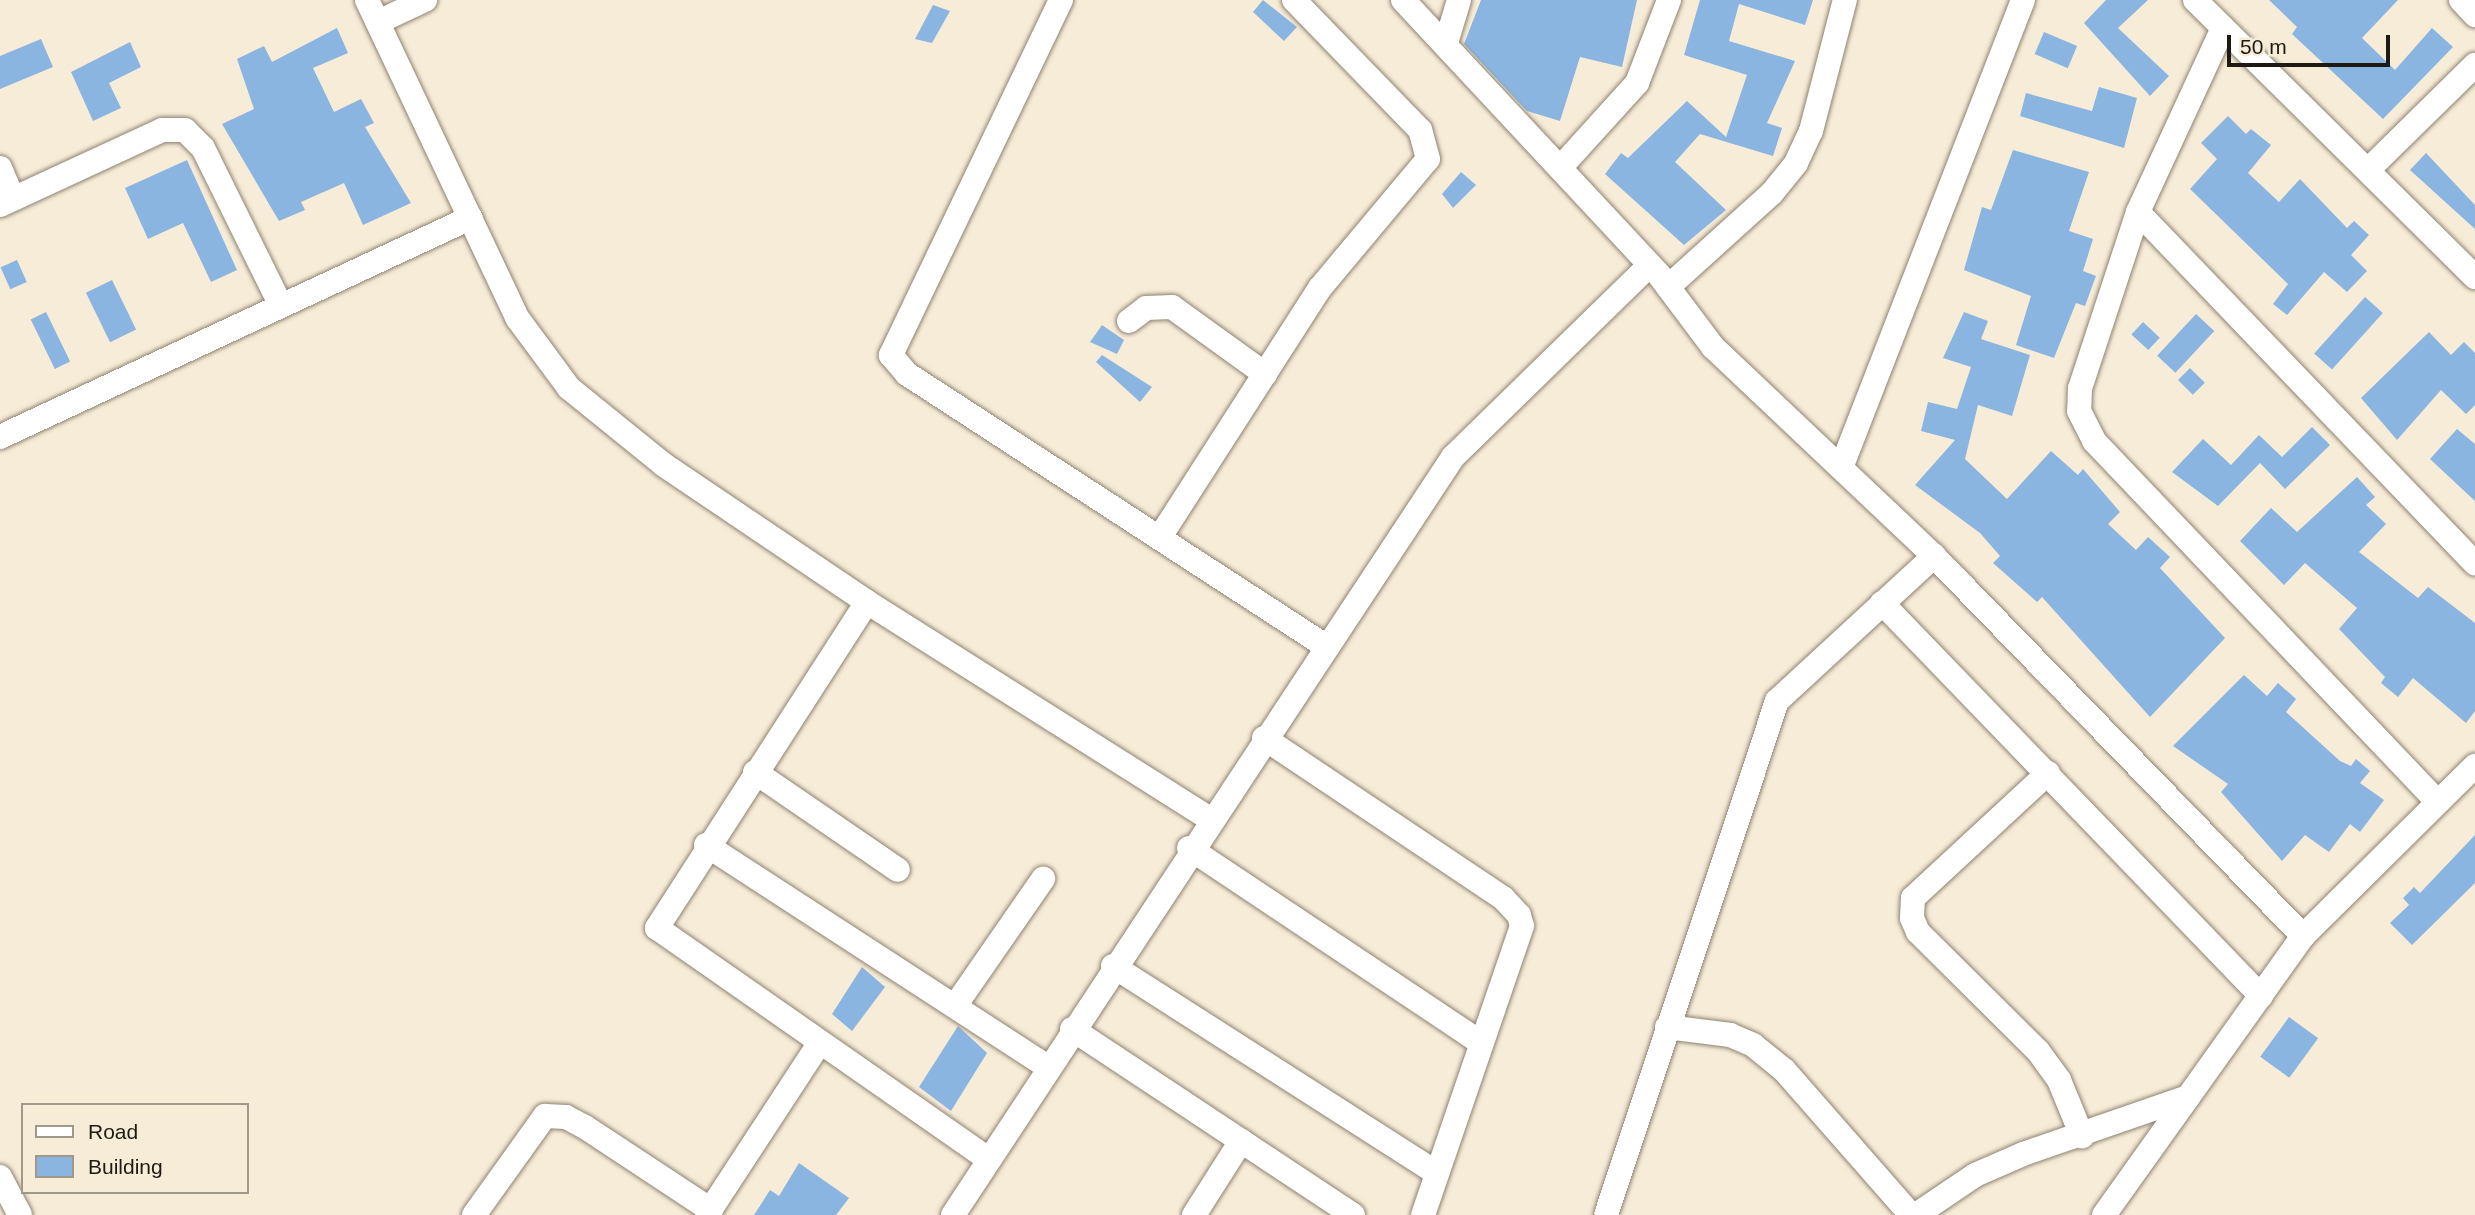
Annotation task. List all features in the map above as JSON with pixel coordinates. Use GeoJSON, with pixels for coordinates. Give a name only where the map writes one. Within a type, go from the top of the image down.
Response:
{"type":"FeatureCollection","features":[{"type":"Feature","properties":{"kind":"street"},"geometry":{"type":"LineString","coordinates":[[366,0],[518,319],[569,388],[664,465],[867,602],[1209,818]]}},
{"type":"Feature","properties":{"kind":"street"},"geometry":{"type":"LineString","coordinates":[[378,22],[425,0]]}},
{"type":"Feature","properties":{"kind":"street"},"geometry":{"type":"LineString","coordinates":[[1061,0],[891,355],[907,374],[1327,647]]}},
{"type":"Feature","properties":{"kind":"street"},"geometry":{"type":"LineString","coordinates":[[1160,537],[1353,243],[1428,159],[1420,130],[1294,0]]}},
{"type":"Feature","properties":{"kind":"street"},"geometry":{"type":"LineString","coordinates":[[1403,0],[1446,43],[1668,287],[1713,347],[1934,556],[2303,936]]}},
{"type":"Feature","properties":{"kind":"street"},"geometry":{"type":"LineString","coordinates":[[1446,43],[1459,0]]}},
{"type":"Feature","properties":{"kind":"street"},"geometry":{"type":"LineString","coordinates":[[1560,168],[1637,83],[1669,0]]}},
{"type":"Feature","properties":{"kind":"street"},"geometry":{"type":"LineString","coordinates":[[1668,287],[1772,194],[1796,163],[1811,131],[1845,0]]}},
{"type":"Feature","properties":{"kind":"street"},"geometry":{"type":"LineString","coordinates":[[1841,468],[2023,0]]}},
{"type":"Feature","properties":{"kind":"street"},"geometry":{"type":"LineString","coordinates":[[2195,0],[2475,277]]}},
{"type":"Feature","properties":{"kind":"street"},"geometry":{"type":"LineString","coordinates":[[2461,0],[2475,15]]}},
{"type":"Feature","properties":{"kind":"street"},"geometry":{"type":"LineString","coordinates":[[2223,28],[2138,212],[2080,388],[2085,428],[2437,801]]}},
{"type":"Feature","properties":{"kind":"street"},"geometry":{"type":"LineString","coordinates":[[2368,170],[2475,65]]}},
{"type":"Feature","properties":{"kind":"street"},"geometry":{"type":"LineString","coordinates":[[0,168],[7,201],[162,130],[185,130],[203,149],[281,306]]}},
{"type":"Feature","properties":{"kind":"street"},"geometry":{"type":"LineString","coordinates":[[2138,212],[2475,563]]}},
{"type":"Feature","properties":{"kind":"street"},"geometry":{"type":"LineString","coordinates":[[0,437],[470,218]]}},
{"type":"Feature","properties":{"kind":"street"},"geometry":{"type":"LineString","coordinates":[[953,1215],[1189,848],[1453,457],[1649,266]]}},
{"type":"Feature","properties":{"kind":"street"},"geometry":{"type":"LineString","coordinates":[[1129,321],[1146,308],[1172,307],[1265,374]]}},
{"type":"Feature","properties":{"kind":"street"},"geometry":{"type":"LineString","coordinates":[[1606,1215],[1777,701],[1934,556]]}},
{"type":"Feature","properties":{"kind":"street"},"geometry":{"type":"LineString","coordinates":[[867,602],[706,845],[657,928],[819,1044],[988,1159]]}},
{"type":"Feature","properties":{"kind":"street"},"geometry":{"type":"LineString","coordinates":[[1882,603],[2261,996]]}},
{"type":"Feature","properties":{"kind":"street"},"geometry":{"type":"LineString","coordinates":[[1264,738],[1503,898],[1519,915],[1522,926],[1480,1042],[1423,1215]]}},
{"type":"Feature","properties":{"kind":"street"},"geometry":{"type":"LineString","coordinates":[[2104,1215],[2303,936],[2475,765]]}},
{"type":"Feature","properties":{"kind":"street"},"geometry":{"type":"LineString","coordinates":[[755,772],[898,870]]}},
{"type":"Feature","properties":{"kind":"street"},"geometry":{"type":"LineString","coordinates":[[2048,774],[1913,898],[1912,918],[1918,932],[2038,1051],[2059,1080],[2082,1136]]}},
{"type":"Feature","properties":{"kind":"street"},"geometry":{"type":"LineString","coordinates":[[706,845],[1048,1067]]}},
{"type":"Feature","properties":{"kind":"street"},"geometry":{"type":"LineString","coordinates":[[1189,848],[1480,1042]]}},
{"type":"Feature","properties":{"kind":"street"},"geometry":{"type":"LineString","coordinates":[[955,1006],[1043,879]]}},
{"type":"Feature","properties":{"kind":"street"},"geometry":{"type":"LineString","coordinates":[[1113,966],[1437,1173]]}},
{"type":"Feature","properties":{"kind":"street"},"geometry":{"type":"LineString","coordinates":[[1667,1027],[1730,1035],[1753,1045],[1784,1070],[1911,1215]]}},
{"type":"Feature","properties":{"kind":"street"},"geometry":{"type":"LineString","coordinates":[[1072,1029],[1353,1215]]}},
{"type":"Feature","properties":{"kind":"street"},"geometry":{"type":"LineString","coordinates":[[474,1215],[545,1116],[566,1117],[585,1127],[709,1212],[819,1044]]}},
{"type":"Feature","properties":{"kind":"street"},"geometry":{"type":"LineString","coordinates":[[1916,1215],[1975,1175],[2188,1097]]}},
{"type":"Feature","properties":{"kind":"street"},"geometry":{"type":"LineString","coordinates":[[1194,1215],[1241,1141]]}},
{"type":"Feature","properties":{"kind":"street"},"geometry":{"type":"LineString","coordinates":[[0,1177],[20,1215]]}},
{"type":"Feature","properties":{"kind":"building"},"geometry":{"type":"Polygon","coordinates":[[[1263,0],[1297,27],[1284,41],[1253,12],[1263,0]]]}},
{"type":"Feature","properties":{"kind":"building"},"geometry":{"type":"Polygon","coordinates":[[[1481,0],[1637,0],[1622,67],[1580,57],[1560,121],[1527,111],[1464,44],[1481,0]]]}},
{"type":"Feature","properties":{"kind":"building"},"geometry":{"type":"Polygon","coordinates":[[[1700,0],[1813,0],[1805,25],[1739,4],[1729,41],[1795,61],[1767,123],[1782,128],[1773,156],[1700,134],[1675,162],[1726,210],[1684,245],[1605,174],[1621,153],[1628,158],[1687,101],[1726,137],[1747,75],[1684,55],[1700,0]]]}},
{"type":"Feature","properties":{"kind":"building"},"geometry":{"type":"Polygon","coordinates":[[[2106,0],[2148,0],[2118,28],[2169,76],[2150,96],[2084,23],[2106,0]]]}},
{"type":"Feature","properties":{"kind":"building"},"geometry":{"type":"Polygon","coordinates":[[[2269,0],[2398,0],[2362,38],[2395,70],[2432,28],[2453,47],[2383,119],[2292,34],[2297,27],[2269,0]]]}},
{"type":"Feature","properties":{"kind":"building"},"geometry":{"type":"Polygon","coordinates":[[[933,5],[950,11],[932,43],[915,39],[933,5]]]}},
{"type":"Feature","properties":{"kind":"building"},"geometry":{"type":"Polygon","coordinates":[[[337,28],[348,53],[313,68],[334,112],[361,99],[374,123],[365,127],[411,203],[363,225],[344,183],[301,202],[305,210],[279,221],[222,124],[254,109],[237,59],[264,46],[272,62],[337,28]]]}},
{"type":"Feature","properties":{"kind":"building"},"geometry":{"type":"Polygon","coordinates":[[[2044,32],[2077,46],[2068,68],[2035,54],[2044,32]]]}},
{"type":"Feature","properties":{"kind":"building"},"geometry":{"type":"Polygon","coordinates":[[[41,39],[53,67],[0,89],[0,56],[41,39]]]}},
{"type":"Feature","properties":{"kind":"building"},"geometry":{"type":"Polygon","coordinates":[[[130,42],[141,67],[109,83],[121,108],[93,121],[71,72],[130,42]]]}},
{"type":"Feature","properties":{"kind":"building"},"geometry":{"type":"Polygon","coordinates":[[[2099,87],[2137,98],[2124,148],[2020,116],[2026,93],[2092,111],[2099,87]]]}},
{"type":"Feature","properties":{"kind":"building"},"geometry":{"type":"Polygon","coordinates":[[[2228,116],[2246,134],[2251,129],[2271,145],[2248,173],[2279,202],[2300,179],[2347,228],[2354,221],[2369,235],[2351,255],[2367,271],[2347,292],[2324,272],[2287,315],[2273,304],[2288,284],[2190,189],[2217,159],[2201,143],[2228,116]]]}},
{"type":"Feature","properties":{"kind":"building"},"geometry":{"type":"Polygon","coordinates":[[[2013,150],[2089,172],[2069,231],[2093,239],[2083,271],[2096,276],[2085,306],[2076,303],[2054,358],[2016,345],[2031,296],[1964,270],[1982,207],[1991,210],[2013,150]]]}},
{"type":"Feature","properties":{"kind":"building"},"geometry":{"type":"Polygon","coordinates":[[[2426,153],[2475,205],[2475,229],[2410,170],[2426,153]]]}},
{"type":"Feature","properties":{"kind":"building"},"geometry":{"type":"Polygon","coordinates":[[[187,160],[237,270],[211,282],[183,223],[148,239],[125,188],[187,160]]]}},
{"type":"Feature","properties":{"kind":"building"},"geometry":{"type":"Polygon","coordinates":[[[1461,172],[1476,185],[1453,208],[1442,194],[1461,172]]]}},
{"type":"Feature","properties":{"kind":"building"},"geometry":{"type":"Polygon","coordinates":[[[17,260],[27,282],[10,289],[1,267],[17,260]]]}},
{"type":"Feature","properties":{"kind":"building"},"geometry":{"type":"Polygon","coordinates":[[[112,280],[136,329],[110,342],[86,293],[112,280]]]}},
{"type":"Feature","properties":{"kind":"building"},"geometry":{"type":"Polygon","coordinates":[[[2365,297],[2383,313],[2332,370],[2314,353],[2365,297]]]}},
{"type":"Feature","properties":{"kind":"building"},"geometry":{"type":"Polygon","coordinates":[[[46,312],[70,361],[55,369],[31,319],[46,312]]]}},
{"type":"Feature","properties":{"kind":"building"},"geometry":{"type":"Polygon","coordinates":[[[1964,312],[1988,321],[1981,339],[2030,355],[2012,416],[1978,405],[1965,459],[2007,499],[2051,451],[2078,475],[2083,469],[2120,512],[2108,524],[2136,550],[2148,537],[2170,557],[2160,568],[2225,638],[2150,717],[2042,597],[2037,602],[1993,563],[2000,556],[1980,533],[1915,485],[1955,440],[1921,431],[1928,402],[1957,409],[1971,367],[1943,358],[1964,312]]]}},
{"type":"Feature","properties":{"kind":"building"},"geometry":{"type":"Polygon","coordinates":[[[2196,314],[2214,331],[2175,373],[2157,356],[2196,314]]]}},
{"type":"Feature","properties":{"kind":"building"},"geometry":{"type":"Polygon","coordinates":[[[2143,322],[2160,338],[2148,350],[2131,334],[2143,322]]]}},
{"type":"Feature","properties":{"kind":"building"},"geometry":{"type":"Polygon","coordinates":[[[1102,325],[1124,340],[1117,354],[1090,342],[1102,325]]]}},
{"type":"Feature","properties":{"kind":"building"},"geometry":{"type":"Polygon","coordinates":[[[2429,332],[2451,355],[2464,342],[2475,353],[2475,405],[2466,414],[2441,390],[2397,440],[2361,398],[2429,332]]]}},
{"type":"Feature","properties":{"kind":"building"},"geometry":{"type":"Polygon","coordinates":[[[1102,355],[1152,387],[1140,402],[1096,362],[1102,355]]]}},
{"type":"Feature","properties":{"kind":"building"},"geometry":{"type":"Polygon","coordinates":[[[2190,368],[2205,383],[2193,395],[2178,380],[2190,368]]]}},
{"type":"Feature","properties":{"kind":"building"},"geometry":{"type":"Polygon","coordinates":[[[2312,427],[2330,445],[2285,489],[2260,463],[2218,506],[2172,472],[2203,439],[2231,465],[2259,435],[2282,457],[2312,427]]]}},
{"type":"Feature","properties":{"kind":"building"},"geometry":{"type":"Polygon","coordinates":[[[2457,429],[2475,444],[2475,501],[2430,459],[2457,429]]]}},
{"type":"Feature","properties":{"kind":"building"},"geometry":{"type":"Polygon","coordinates":[[[2357,477],[2375,497],[2366,505],[2386,524],[2359,552],[2418,598],[2428,587],[2475,623],[2475,711],[2466,723],[2413,678],[2398,697],[2381,683],[2385,677],[2339,629],[2357,608],[2305,563],[2284,585],[2240,541],[2271,508],[2297,532],[2357,477]]]}},
{"type":"Feature","properties":{"kind":"building"},"geometry":{"type":"Polygon","coordinates":[[[2244,675],[2267,696],[2278,683],[2296,699],[2286,712],[2340,761],[2351,766],[2356,759],[2370,771],[2360,783],[2384,800],[2360,832],[2350,824],[2329,852],[2305,835],[2282,861],[2221,792],[2228,784],[2173,746],[2244,675]]]}},
{"type":"Feature","properties":{"kind":"building"},"geometry":{"type":"Polygon","coordinates":[[[2475,835],[2475,883],[2412,945],[2390,923],[2409,905],[2403,898],[2414,887],[2420,893],[2475,835]]]}},
{"type":"Feature","properties":{"kind":"building"},"geometry":{"type":"Polygon","coordinates":[[[862,967],[885,987],[852,1031],[832,1014],[862,967]]]}},
{"type":"Feature","properties":{"kind":"building"},"geometry":{"type":"Polygon","coordinates":[[[2289,1017],[2318,1038],[2289,1078],[2260,1057],[2289,1017]]]}},
{"type":"Feature","properties":{"kind":"building"},"geometry":{"type":"Polygon","coordinates":[[[958,1026],[987,1053],[951,1111],[919,1087],[958,1026]]]}},
{"type":"Feature","properties":{"kind":"building"},"geometry":{"type":"Polygon","coordinates":[[[799,1163],[849,1198],[836,1215],[754,1215],[770,1190],[779,1196],[799,1163]]]}}]}
